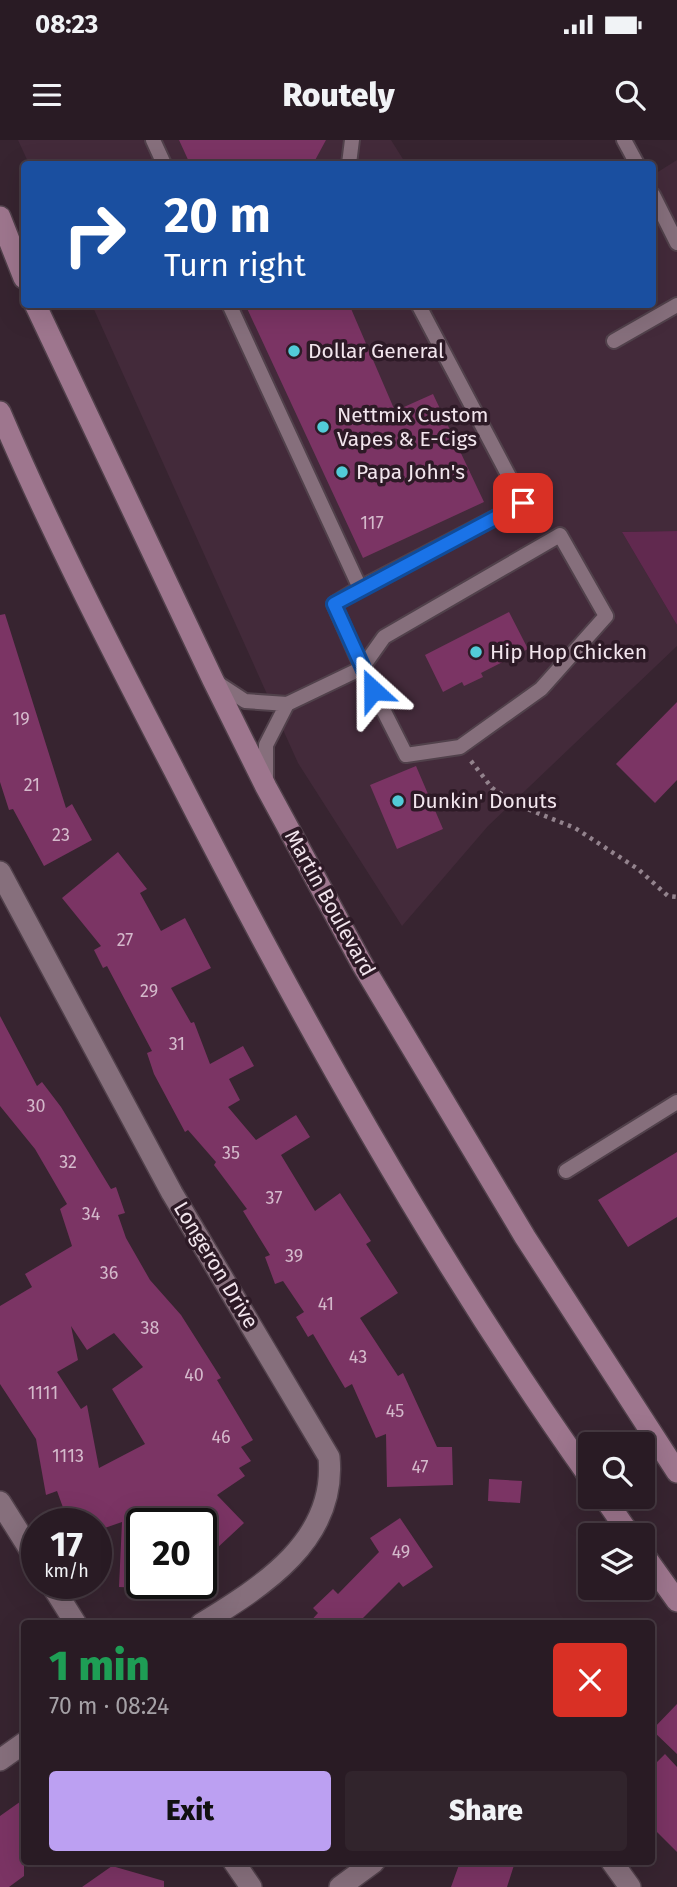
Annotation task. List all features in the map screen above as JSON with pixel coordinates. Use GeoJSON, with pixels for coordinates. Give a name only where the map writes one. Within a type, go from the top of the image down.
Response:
{"type":"FeatureCollection","features":[{"type":"Feature","properties":{"kind":"main road"},"geometry":{"type":"LineString","coordinates":[[0,216],[21,270]]}},
{"type":"Feature","properties":{"kind":"main road","name":"Martin Boulevard"},"geometry":{"type":"LineString","coordinates":[[38,308],[213,680],[266,787],[362,964],[524,1237],[677,1472]]}},
{"type":"Feature","properties":{"kind":"main road"},"geometry":{"type":"LineString","coordinates":[[0,412],[37,500],[132,689],[225,872],[323,1051],[532,1396],[578,1461]]}},
{"type":"Feature","properties":{"kind":"main road"},"geometry":{"type":"LineString","coordinates":[[655,1570],[677,1601]]}},
{"type":"Feature","properties":{"kind":"street","name":"Longeron Drive"},"geometry":{"type":"LineString","coordinates":[[0,872],[172,1193],[329,1457],[331,1476],[326,1501],[318,1524],[303,1545],[286,1565],[264,1583],[207,1620]]}},
{"type":"Feature","properties":{"kind":"street"},"geometry":{"type":"LineString","coordinates":[[0,1502],[21,1535]]}},
{"type":"Feature","properties":{"kind":"street"},"geometry":{"type":"LineString","coordinates":[[60,1599],[74,1620]]}},
{"type":"Feature","properties":{"kind":"street"},"geometry":{"type":"LineString","coordinates":[[0,1760],[21,1745]]}},
{"type":"Feature","properties":{"kind":"street"},"geometry":{"type":"LineString","coordinates":[[236,1865],[251,1887]]}},
{"type":"Feature","properties":{"kind":"street"},"geometry":{"type":"LineString","coordinates":[[340,1887],[370,1865]]}},
{"type":"Feature","properties":{"kind":"street"},"geometry":{"type":"LineString","coordinates":[[614,1865],[630,1887]]}},
{"type":"Feature","properties":{"kind":"lane"},"geometry":{"type":"LineString","coordinates":[[153,140],[163,161]]}},
{"type":"Feature","properties":{"kind":"lane"},"geometry":{"type":"LineString","coordinates":[[349,161],[352,140]]}},
{"type":"Feature","properties":{"kind":"lane"},"geometry":{"type":"LineString","coordinates":[[624,140],[635,161]]}},
{"type":"Feature","properties":{"kind":"lane"},"geometry":{"type":"LineString","coordinates":[[656,201],[677,243]]}},
{"type":"Feature","properties":{"kind":"lane"},"geometry":{"type":"LineString","coordinates":[[614,341],[677,305]]}},
{"type":"Feature","properties":{"kind":"lane"},"geometry":{"type":"LineString","coordinates":[[231,308],[360,588]]}},
{"type":"Feature","properties":{"kind":"lane"},"geometry":{"type":"LineString","coordinates":[[213,680],[245,701],[287,704],[362,668],[384,637],[560,535],[606,616],[541,689],[460,747],[406,755],[362,668],[334,604],[523,503],[420,308]]}},
{"type":"Feature","properties":{"kind":"lane"},"geometry":{"type":"LineString","coordinates":[[266,787],[266,745],[287,704]]}},
{"type":"Feature","properties":{"kind":"lane"},"geometry":{"type":"LineString","coordinates":[[566,1171],[677,1101]]}},
{"type":"Feature","properties":{"kind":"path"},"geometry":{"type":"LineString","coordinates":[[460,747],[492,788],[520,806],[575,828],[638,869],[667,896],[677,897]]}},
{"type":"Feature","properties":{"kind":"shaded area"},"geometry":{"type":"Polygon","coordinates":[[[18,140],[391,140],[404,161],[28,161],[18,140]]]}},
{"type":"Feature","properties":{"kind":"shaded area"},"geometry":{"type":"Polygon","coordinates":[[[677,160],[677,531],[622,532],[677,625],[677,646],[488,826],[402,926],[298,763],[93,308],[656,308],[656,173],[677,160]]]}},
{"type":"Feature","properties":{"kind":"shaded area"},"geometry":{"type":"Polygon","coordinates":[[[677,531],[677,625],[622,532],[677,531]]]}},
{"type":"Feature","properties":{"kind":"building"},"geometry":{"type":"Polygon","coordinates":[[[179,140],[326,140],[315,161],[189,161],[179,140]]]}},
{"type":"Feature","properties":{"kind":"building"},"geometry":{"type":"Polygon","coordinates":[[[247,308],[351,308],[395,411],[433,394],[484,502],[363,558],[247,308]]]}},
{"type":"Feature","properties":{"kind":"building","name":"Hip Hop Chicken"},"geometry":{"type":"Polygon","coordinates":[[[509,612],[528,649],[481,673],[483,677],[464,686],[462,682],[443,692],[425,655],[509,612]]]}},
{"type":"Feature","properties":{"kind":"building"},"geometry":{"type":"Polygon","coordinates":[[[5,614],[66,808],[72,804],[92,840],[44,866],[13,809],[9,810],[0,782],[0,615],[5,614]]]}},
{"type":"Feature","properties":{"kind":"building"},"geometry":{"type":"Polygon","coordinates":[[[677,702],[677,780],[655,803],[616,764],[677,702]]]}},
{"type":"Feature","properties":{"kind":"building"},"geometry":{"type":"Polygon","coordinates":[[[416,766],[443,829],[397,849],[370,785],[416,766]]]}},
{"type":"Feature","properties":{"kind":"building"},"geometry":{"type":"Polygon","coordinates":[[[118,852],[147,889],[140,893],[161,931],[185,918],[211,968],[171,988],[191,1023],[194,1022],[210,1064],[243,1046],[254,1066],[229,1079],[240,1100],[228,1107],[256,1140],[296,1115],[310,1137],[281,1155],[315,1211],[340,1193],[371,1241],[366,1244],[398,1293],[360,1318],[398,1376],[403,1373],[437,1447],[452,1447],[453,1485],[387,1487],[386,1434],[376,1438],[352,1384],[345,1388],[313,1334],[308,1337],[296,1317],[304,1312],[283,1281],[275,1284],[265,1257],[270,1255],[243,1211],[247,1209],[214,1165],[216,1162],[188,1130],[185,1132],[154,1074],[147,1053],[152,1051],[107,966],[103,968],[94,950],[101,946],[62,898],[118,852]]]}},
{"type":"Feature","properties":{"kind":"building"},"geometry":{"type":"Polygon","coordinates":[[[0,1016],[37,1086],[42,1082],[61,1107],[111,1189],[116,1187],[125,1213],[118,1215],[126,1238],[150,1280],[181,1315],[221,1378],[217,1380],[253,1440],[241,1447],[251,1461],[239,1468],[245,1476],[217,1495],[244,1523],[217,1548],[217,1508],[126,1508],[126,1587],[119,1587],[122,1522],[112,1525],[112,1508],[63,1508],[57,1491],[46,1495],[36,1439],[0,1384],[0,1306],[32,1287],[25,1274],[72,1246],[60,1209],[67,1204],[35,1149],[0,1106],[0,1016]],[[71,1326],[78,1360],[57,1372],[81,1409],[87,1405],[99,1468],[145,1444],[112,1389],[143,1367],[114,1333],[87,1350],[71,1326]]]}},
{"type":"Feature","properties":{"kind":"building"},"geometry":{"type":"Polygon","coordinates":[[[677,1152],[677,1217],[628,1247],[598,1200],[677,1152]]]}},
{"type":"Feature","properties":{"kind":"building"},"geometry":{"type":"Polygon","coordinates":[[[489,1479],[522,1481],[520,1503],[488,1501],[489,1479]]]}},
{"type":"Feature","properties":{"kind":"building"},"geometry":{"type":"Polygon","coordinates":[[[400,1518],[433,1567],[403,1587],[399,1582],[361,1620],[312,1620],[318,1613],[313,1608],[333,1589],[338,1594],[379,1552],[370,1538],[400,1518]]]}},
{"type":"Feature","properties":{"kind":"building"},"geometry":{"type":"Polygon","coordinates":[[[677,1704],[677,1754],[655,1733],[655,1727],[677,1704]]]}},
{"type":"Feature","properties":{"kind":"building"},"geometry":{"type":"Polygon","coordinates":[[[665,1754],[677,1767],[677,1852],[655,1830],[655,1764],[665,1754]]]}},
{"type":"Feature","properties":{"kind":"building"},"geometry":{"type":"Polygon","coordinates":[[[21,1801],[21,1865],[24,1865],[24,1876],[9,1887],[0,1887],[0,1816],[21,1801]]]}},
{"type":"Feature","properties":{"kind":"building"},"geometry":{"type":"Polygon","coordinates":[[[459,1865],[514,1865],[507,1887],[451,1887],[459,1865]]]}},
{"type":"Feature","properties":{"kind":"building"},"geometry":{"type":"Polygon","coordinates":[[[112,1866],[164,1881],[164,1887],[82,1887],[112,1866]]]}},
{"type":"Feature","properties":{"kind":"place","name":"Dollar General"},"geometry":{"type":"Point","coordinates":[294,351]}},
{"type":"Feature","properties":{"kind":"place","name":"Nettmix Custom Vapes & E-Cigs"},"geometry":{"type":"Point","coordinates":[323,427]}},
{"type":"Feature","properties":{"kind":"place","name":"Papa John's"},"geometry":{"type":"Point","coordinates":[342,472]}},
{"type":"Feature","properties":{"kind":"place","name":"Hip Hop Chicken"},"geometry":{"type":"Point","coordinates":[476,652]}},
{"type":"Feature","properties":{"kind":"place","name":"Dunkin' Donuts"},"geometry":{"type":"Point","coordinates":[398,801]}},
{"type":"Feature","properties":{"kind":"route"},"geometry":{"type":"LineString","coordinates":[[373,690],[355,645],[334,604],[523,503]]}}]}
